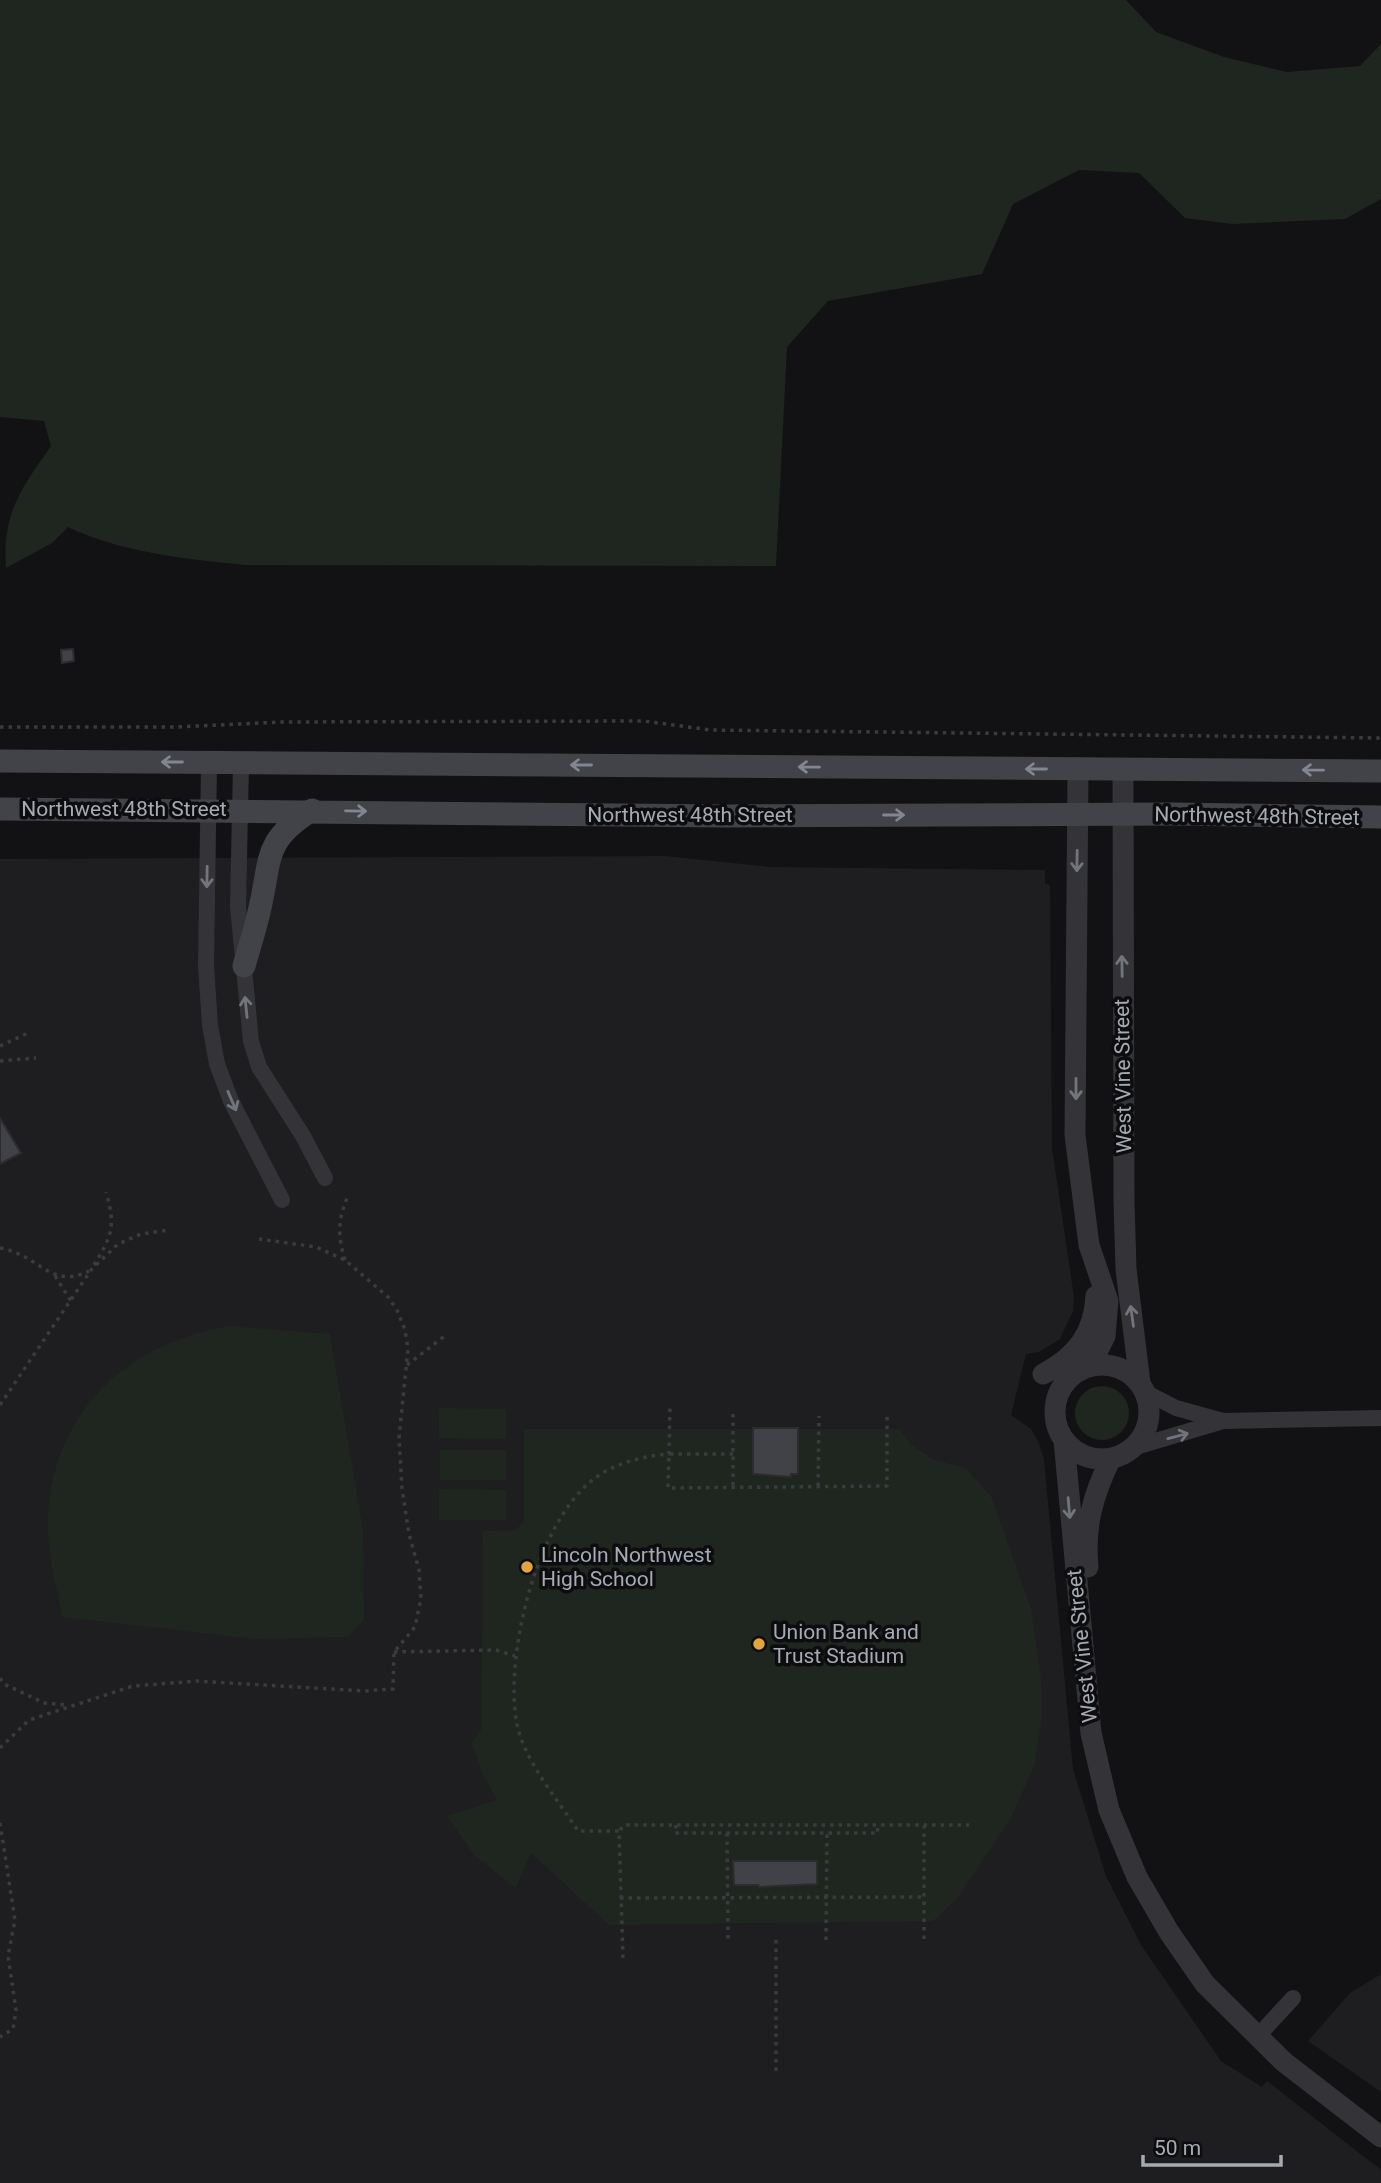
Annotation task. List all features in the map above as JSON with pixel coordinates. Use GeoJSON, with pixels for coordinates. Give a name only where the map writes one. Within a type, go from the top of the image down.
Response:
{"type":"FeatureCollection","features":[{"type":"Feature","properties":{"kind":"main road"},"geometry":{"type":"LineString","coordinates":[[0,761],[1381,771]]}},
{"type":"Feature","properties":{"kind":"main road","name":"Northwest 48th Street"},"geometry":{"type":"LineString","coordinates":[[0,808],[715,816],[1077,814],[1381,817]]}},
{"type":"Feature","properties":{"kind":"main road"},"geometry":{"type":"LineString","coordinates":[[244,966],[273,845],[287,827],[312,810]]}},
{"type":"Feature","properties":{"kind":"street"},"geometry":{"type":"LineString","coordinates":[[209,763],[206,966],[210,1025],[218,1064],[231,1101],[282,1200]]}},
{"type":"Feature","properties":{"kind":"street"},"geometry":{"type":"LineString","coordinates":[[241,763],[238,907],[245,1005],[259,1067],[325,1178]]}},
{"type":"Feature","properties":{"kind":"street"},"geometry":{"type":"LineString","coordinates":[[1078,768],[1075,1135],[1080,1190],[1096,1269],[1108,1301],[1105,1336],[1090,1366]]}},
{"type":"Feature","properties":{"kind":"street","name":"West Vine Street"},"geometry":{"type":"LineString","coordinates":[[1123,769],[1126,1256],[1142,1387]]}},
{"type":"Feature","properties":{"kind":"street"},"geometry":{"type":"LineString","coordinates":[[1043,1374],[1065,1363],[1090,1331],[1096,1312],[1096,1269]]}},
{"type":"Feature","properties":{"kind":"street"},"geometry":{"type":"LineString","coordinates":[[1223,1421],[1177,1408],[1142,1387],[1118,1367],[1090,1366],[1072,1375],[1057,1398],[1057,1425],[1064,1440],[1085,1456],[1111,1458],[1132,1448],[1223,1421],[1381,1418]]}},
{"type":"Feature","properties":{"kind":"street"},"geometry":{"type":"LineString","coordinates":[[1132,1448],[1148,1422],[1149,1406],[1142,1387]]}},
{"type":"Feature","properties":{"kind":"street","name":"West Vine Street"},"geometry":{"type":"LineString","coordinates":[[1064,1440],[1091,1733],[1109,1810],[1137,1877],[1168,1932],[1205,1983],[1284,2062],[1381,2137]]}},
{"type":"Feature","properties":{"kind":"street","name":"West Vine Street"},"geometry":{"type":"LineString","coordinates":[[1109,1810],[1086,1542],[1091,1506],[1111,1458]]}},
{"type":"Feature","properties":{"kind":"street"},"geometry":{"type":"LineString","coordinates":[[1257,2037],[1293,1998]]}},
{"type":"Feature","properties":{"kind":"path"},"geometry":{"type":"LineString","coordinates":[[0,727],[177,727],[281,722],[643,721],[711,730],[1381,738]]}},
{"type":"Feature","properties":{"kind":"path"},"geometry":{"type":"LineString","coordinates":[[0,1046],[30,1031]]}},
{"type":"Feature","properties":{"kind":"path"},"geometry":{"type":"LineString","coordinates":[[0,1060],[37,1058]]}},
{"type":"Feature","properties":{"kind":"path"},"geometry":{"type":"LineString","coordinates":[[0,1405],[111,1238],[113,1214],[106,1192]]}},
{"type":"Feature","properties":{"kind":"path"},"geometry":{"type":"LineString","coordinates":[[345,1260],[339,1231],[340,1213],[349,1194]]}},
{"type":"Feature","properties":{"kind":"path"},"geometry":{"type":"LineString","coordinates":[[55,1276],[74,1278],[91,1270],[118,1244],[141,1234],[169,1230]]}},
{"type":"Feature","properties":{"kind":"path"},"geometry":{"type":"LineString","coordinates":[[0,1748],[29,1720],[133,1686],[197,1681],[364,1691],[393,1689],[394,1652],[415,1627],[421,1598],[419,1570],[409,1534],[399,1438],[406,1340],[397,1310],[388,1297],[345,1260],[316,1247],[259,1239]]}},
{"type":"Feature","properties":{"kind":"path"},"geometry":{"type":"LineString","coordinates":[[0,1248],[34,1260],[55,1276],[71,1301]]}},
{"type":"Feature","properties":{"kind":"path"},"geometry":{"type":"LineString","coordinates":[[406,1367],[446,1335]]}},
{"type":"Feature","properties":{"kind":"path"},"geometry":{"type":"LineString","coordinates":[[670,1404],[668,1488],[887,1486],[887,1413]]}},
{"type":"Feature","properties":{"kind":"path"},"geometry":{"type":"LineString","coordinates":[[733,1414],[733,1487]]}},
{"type":"Feature","properties":{"kind":"path"},"geometry":{"type":"LineString","coordinates":[[818,1486],[819,1416]]}},
{"type":"Feature","properties":{"kind":"path"},"geometry":{"type":"LineString","coordinates":[[619,1831],[578,1831],[531,1756],[517,1722],[515,1656],[526,1599],[571,1504],[591,1482],[632,1460],[669,1454],[733,1454]]}},
{"type":"Feature","properties":{"kind":"path"},"geometry":{"type":"LineString","coordinates":[[394,1652],[496,1650],[515,1656]]}},
{"type":"Feature","properties":{"kind":"path"},"geometry":{"type":"LineString","coordinates":[[0,1678],[13,1689],[44,1703],[72,1705]]}},
{"type":"Feature","properties":{"kind":"path"},"geometry":{"type":"LineString","coordinates":[[0,1823],[15,1920],[8,1956],[16,2010],[13,2029],[0,2037]]}},
{"type":"Feature","properties":{"kind":"path"},"geometry":{"type":"LineString","coordinates":[[623,1958],[619,1831],[624,1825],[969,1825]]}},
{"type":"Feature","properties":{"kind":"path"},"geometry":{"type":"LineString","coordinates":[[676,1825],[675,1833],[878,1833],[877,1826]]}},
{"type":"Feature","properties":{"kind":"path"},"geometry":{"type":"LineString","coordinates":[[924,1825],[924,1940]]}},
{"type":"Feature","properties":{"kind":"path"},"geometry":{"type":"LineString","coordinates":[[727,1833],[728,1940]]}},
{"type":"Feature","properties":{"kind":"path"},"geometry":{"type":"LineString","coordinates":[[826,1940],[827,1833]]}},
{"type":"Feature","properties":{"kind":"path"},"geometry":{"type":"LineString","coordinates":[[620,1898],[924,1897]]}},
{"type":"Feature","properties":{"kind":"path"},"geometry":{"type":"LineString","coordinates":[[776,1940],[776,2072]]}},
{"type":"Feature","properties":{"kind":"shaded area"},"geometry":{"type":"Polygon","coordinates":[[[0,0],[1126,0],[1156,32],[1224,57],[1287,72],[1360,66],[1381,44],[1381,199],[1345,219],[1233,224],[1185,218],[1139,173],[1079,170],[1013,204],[982,274],[828,301],[787,347],[776,566],[246,565],[133,549],[68,527],[52,543],[6,568],[7,532],[16,502],[51,446],[44,421],[0,417],[0,0]]]}},
{"type":"Feature","properties":{"kind":"shaded area","name":"Lincoln Northwest High School"},"geometry":{"type":"Polygon","coordinates":[[[665,856],[770,867],[1045,870],[1045,884],[1050,885],[1052,1148],[1074,1297],[1073,1311],[1060,1339],[1039,1352],[1026,1354],[1011,1415],[1031,1429],[1044,1460],[1073,1769],[1106,1876],[1141,1945],[1221,2061],[1262,2087],[1267,2081],[1381,2170],[1381,2183],[0,2183],[0,859],[665,856]]]}},
{"type":"Feature","properties":{"kind":"shaded area"},"geometry":{"type":"Polygon","coordinates":[[[229,1326],[330,1334],[363,1530],[364,1620],[348,1637],[257,1639],[62,1617],[50,1551],[48,1512],[54,1475],[66,1441],[83,1411],[105,1386],[160,1347],[229,1326]]]}},
{"type":"Feature","properties":{"kind":"shaded area"},"geometry":{"type":"Polygon","coordinates":[[[1102,1386],[1121,1394],[1129,1413],[1121,1432],[1102,1440],[1083,1432],[1075,1413],[1083,1394],[1102,1386]]]}},
{"type":"Feature","properties":{"kind":"shaded area"},"geometry":{"type":"Polygon","coordinates":[[[439,1408],[506,1409],[506,1439],[439,1438],[439,1408]]]}},
{"type":"Feature","properties":{"kind":"shaded area","name":"Union Bank and Trust Stadium"},"geometry":{"type":"Polygon","coordinates":[[[524,1429],[899,1429],[912,1445],[934,1460],[966,1468],[992,1498],[1031,1609],[1041,1679],[1042,1719],[1034,1766],[1012,1816],[957,1899],[933,1921],[609,1925],[531,1853],[516,1888],[476,1857],[447,1816],[497,1800],[482,1773],[472,1743],[481,1730],[483,1531],[515,1530],[524,1522],[524,1429]]]}},
{"type":"Feature","properties":{"kind":"shaded area"},"geometry":{"type":"Polygon","coordinates":[[[440,1450],[506,1450],[506,1480],[440,1480],[440,1450]]]}},
{"type":"Feature","properties":{"kind":"shaded area"},"geometry":{"type":"Polygon","coordinates":[[[439,1489],[506,1490],[506,1520],[439,1520],[439,1489]]]}},
{"type":"Feature","properties":{"kind":"shaded area"},"geometry":{"type":"Polygon","coordinates":[[[1381,1974],[1381,2092],[1308,2041],[1350,1993],[1381,1974]]]}},
{"type":"Feature","properties":{"kind":"building"},"geometry":{"type":"Polygon","coordinates":[[[73,649],[74,661],[62,663],[61,650],[73,649]]]}},
{"type":"Feature","properties":{"kind":"building"},"geometry":{"type":"Polygon","coordinates":[[[0,1118],[21,1153],[0,1164],[0,1118]]]}},
{"type":"Feature","properties":{"kind":"building"},"geometry":{"type":"Polygon","coordinates":[[[753,1428],[798,1428],[798,1474],[791,1474],[791,1477],[753,1474],[753,1428]]]}},
{"type":"Feature","properties":{"kind":"building"},"geometry":{"type":"Polygon","coordinates":[[[733,1861],[817,1861],[817,1884],[759,1887],[734,1885],[733,1861]]]}},
{"type":"Feature","properties":{"kind":"place","name":"Lincoln Northwest High School"},"geometry":{"type":"Point","coordinates":[527,1567]}},
{"type":"Feature","properties":{"kind":"place","name":"Union Bank and Trust Stadium"},"geometry":{"type":"Point","coordinates":[759,1644]}}]}
